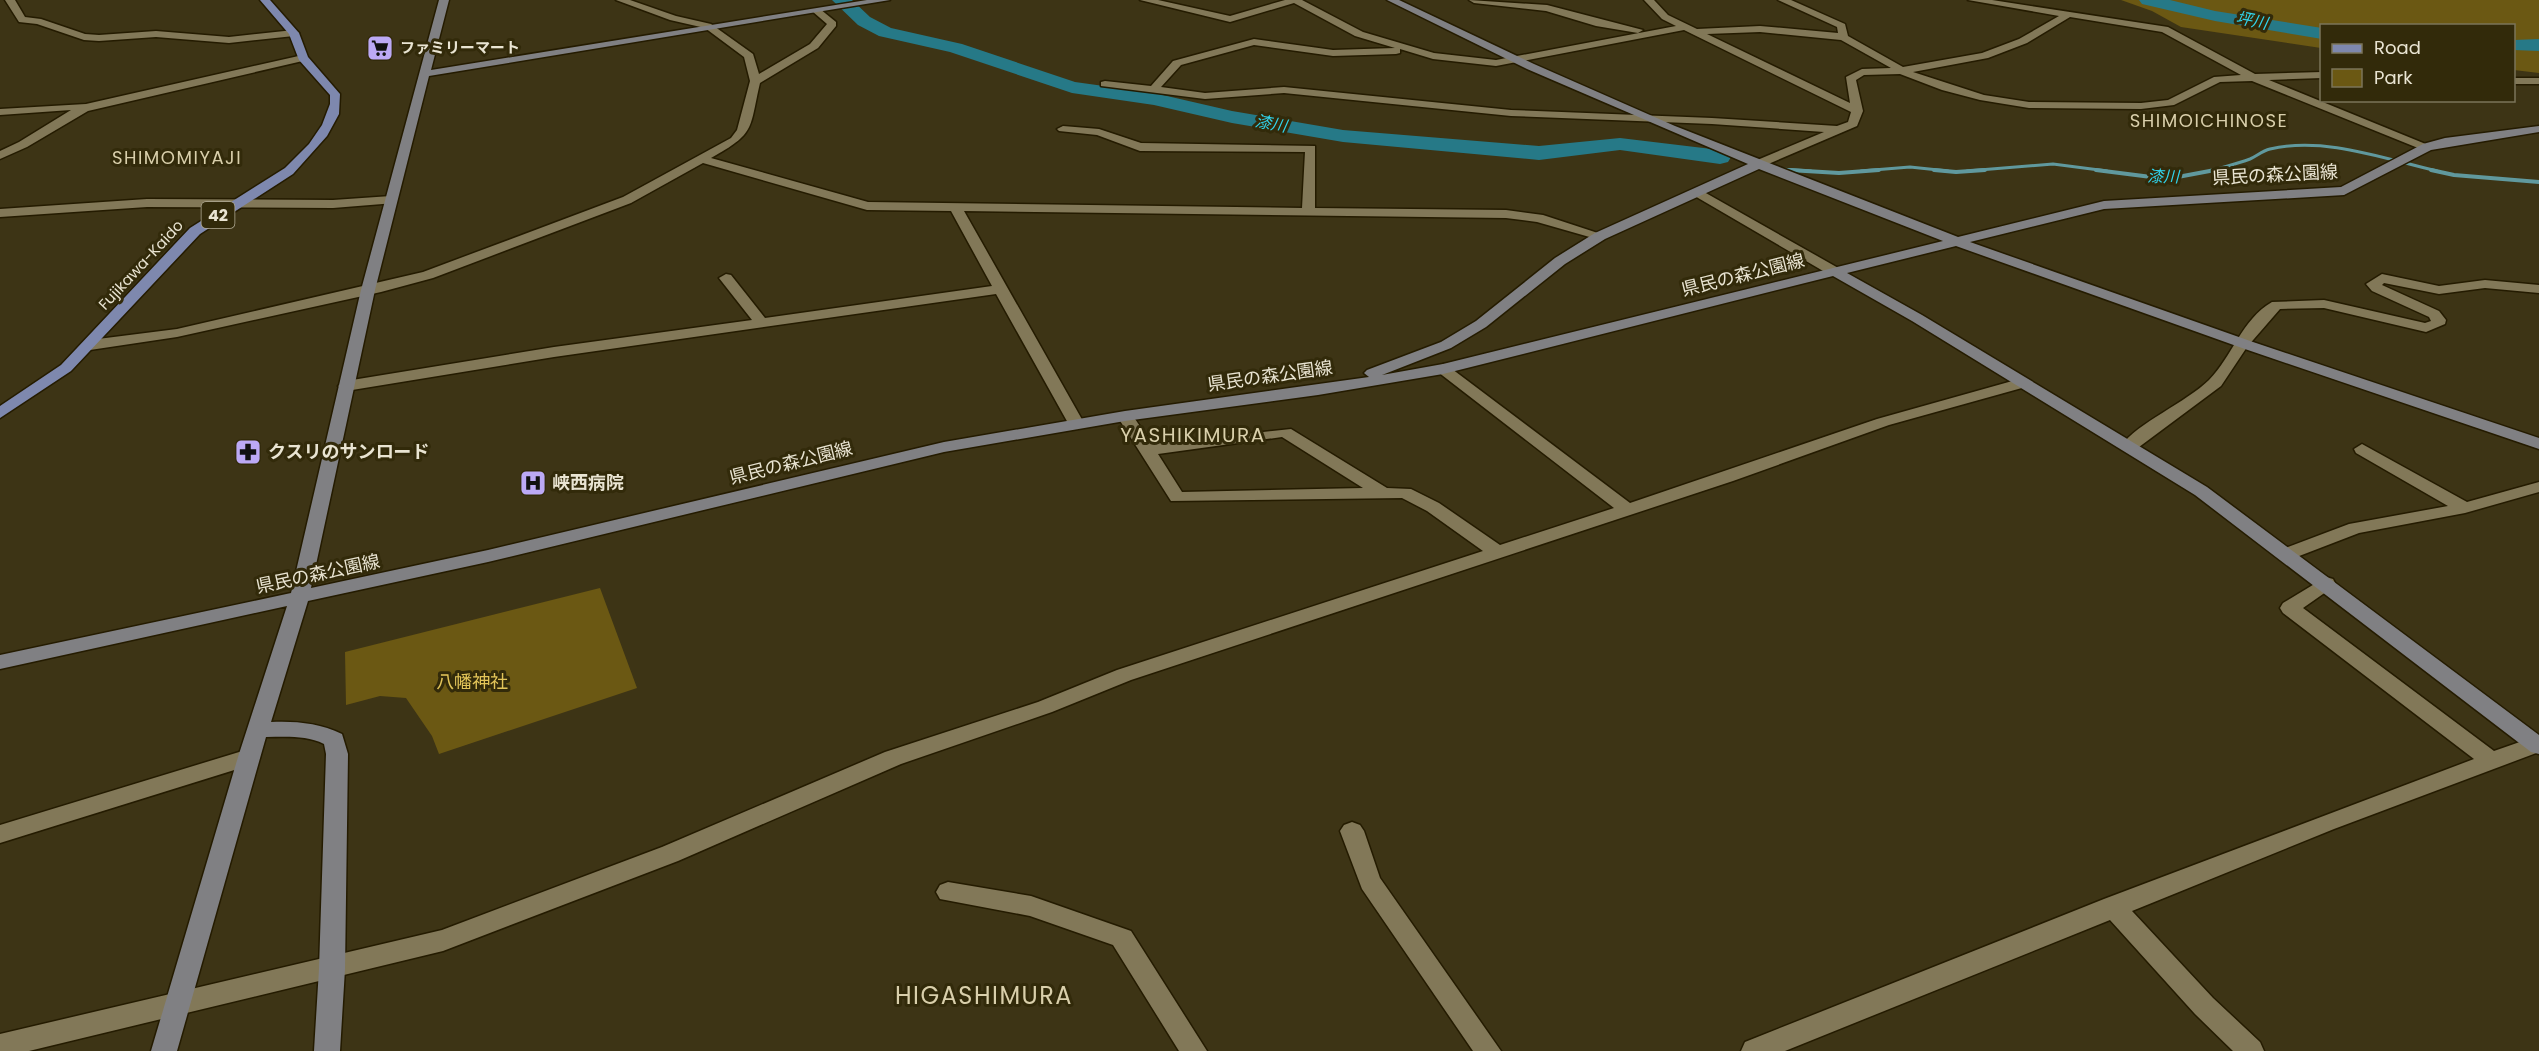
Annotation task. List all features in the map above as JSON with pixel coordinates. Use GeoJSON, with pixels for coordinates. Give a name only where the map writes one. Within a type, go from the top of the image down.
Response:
{"type":"FeatureCollection","features":[{"type":"Feature","properties":{"kind":"main road","name":"Fujikawa-Kaido"},"geometry":{"type":"LineString","coordinates":[[0,413],[66,368],[195,231],[301,162],[320,138],[334,112],[337,101],[335,94],[303,58],[294,33],[265,0]]}},
{"type":"Feature","properties":{"kind":"street"},"geometry":{"type":"LineString","coordinates":[[10,0],[22,20],[38,21],[84,37],[123,38],[156,34],[229,40],[294,33]]}},
{"type":"Feature","properties":{"kind":"street"},"geometry":{"type":"LineString","coordinates":[[164,1051],[249,757],[299,598],[368,290],[444,0]]}},
{"type":"Feature","properties":{"kind":"street"},"geometry":{"type":"LineString","coordinates":[[90,345],[177,333],[428,275],[627,200],[735,140],[743,131],[755,81],[749,56],[712,28],[621,0]]}},
{"type":"Feature","properties":{"kind":"street"},"geometry":{"type":"LineString","coordinates":[[425,74],[885,0]]}},
{"type":"Feature","properties":{"kind":"street"},"geometry":{"type":"LineString","coordinates":[[1145,0],[1230,19],[1295,0],[1359,34],[1412,50],[1496,63],[1517,61],[1591,43],[1686,27]]}},
{"type":"Feature","properties":{"kind":"street"},"geometry":{"type":"LineString","coordinates":[[1392,0],[1517,61],[1647,118],[1954,240],[2241,344],[2539,444]]}},
{"type":"Feature","properties":{"kind":"street"},"geometry":{"type":"LineString","coordinates":[[1474,0],[1547,8],[1596,23],[1658,33]]}},
{"type":"Feature","properties":{"kind":"street"},"geometry":{"type":"LineString","coordinates":[[1648,0],[1665,17],[1857,111]]}},
{"type":"Feature","properties":{"kind":"street"},"geometry":{"type":"LineString","coordinates":[[1783,0],[1842,26],[1843,37]]}},
{"type":"Feature","properties":{"kind":"street"},"geometry":{"type":"LineString","coordinates":[[1800,8],[1818,0]]}},
{"type":"Feature","properties":{"kind":"street"},"geometry":{"type":"LineString","coordinates":[[1974,0],[2173,32],[2254,78],[2424,149]]}},
{"type":"Feature","properties":{"kind":"street"},"geometry":{"type":"LineString","coordinates":[[755,81],[822,39],[833,24],[817,11]]}},
{"type":"Feature","properties":{"kind":"street"},"geometry":{"type":"LineString","coordinates":[[1318,390],[1421,356],[1446,345],[1481,324],[1560,261],[1600,236],[1853,124],[1857,111],[1850,79],[1862,72],[1901,71],[1984,56],[2023,41],[2067,15]]}},
{"type":"Feature","properties":{"kind":"street"},"geometry":{"type":"LineString","coordinates":[[1697,31],[1760,29],[1843,37],[1888,61],[1901,71],[1946,88],[2029,105],[2157,106],[2170,103],[2218,79],[2320,75]]}},
{"type":"Feature","properties":{"kind":"street"},"geometry":{"type":"LineString","coordinates":[[1153,90],[1178,63],[1254,42],[1333,53],[1412,50]]}},
{"type":"Feature","properties":{"kind":"street"},"geometry":{"type":"LineString","coordinates":[[0,155],[33,142],[74,112],[95,105],[303,58]]}},
{"type":"Feature","properties":{"kind":"street"},"geometry":{"type":"LineString","coordinates":[[2515,81],[2539,81]]}},
{"type":"Feature","properties":{"kind":"street"},"geometry":{"type":"LineString","coordinates":[[1105,84],[1205,96],[1284,90],[1511,113],[1647,118],[1839,130]]}},
{"type":"Feature","properties":{"kind":"street"},"geometry":{"type":"LineString","coordinates":[[0,112],[95,105]]}},
{"type":"Feature","properties":{"kind":"street"},"geometry":{"type":"LineString","coordinates":[[1063,129],[1099,132],[1140,147],[1311,149],[1308,210]]}},
{"type":"Feature","properties":{"kind":"street","name":"県民の森公園線"},"geometry":{"type":"LineString","coordinates":[[0,662],[488,556],[944,447],[1076,423],[1318,390],[1443,369],[1835,272],[1954,240],[2104,205],[2344,191],[2388,170],[2424,149],[2445,142],[2539,129]]}},
{"type":"Feature","properties":{"kind":"street"},"geometry":{"type":"LineString","coordinates":[[702,159],[746,170],[850,203],[956,209],[1308,210],[1506,214],[1538,218],[1600,236]]}},
{"type":"Feature","properties":{"kind":"street"},"geometry":{"type":"LineString","coordinates":[[1697,192],[2023,383],[2201,491],[2538,745]]}},
{"type":"Feature","properties":{"kind":"street"},"geometry":{"type":"LineString","coordinates":[[0,213],[97,204],[238,202],[310,205],[391,200]]}},
{"type":"Feature","properties":{"kind":"street"},"geometry":{"type":"LineString","coordinates":[[956,209],[1076,423]]}},
{"type":"Feature","properties":{"kind":"street"},"geometry":{"type":"LineString","coordinates":[[726,278],[762,323]]}},
{"type":"Feature","properties":{"kind":"street"},"geometry":{"type":"LineString","coordinates":[[2129,446],[2215,383],[2241,344],[2270,309],[2285,304],[2339,307],[2426,328],[2438,324],[2439,320],[2427,309],[2377,288],[2373,284],[2382,278],[2439,290],[2485,284],[2539,289]]}},
{"type":"Feature","properties":{"kind":"street"},"geometry":{"type":"LineString","coordinates":[[346,386],[554,352],[1000,289]]}},
{"type":"Feature","properties":{"kind":"street"},"geometry":{"type":"LineString","coordinates":[[1443,369],[1625,508]]}},
{"type":"Feature","properties":{"kind":"street"},"geometry":{"type":"LineString","coordinates":[[0,1046],[332,969],[443,940],[670,854],[893,758],[1045,707],[1124,675],[1625,508],[1727,477],[1883,422],[2023,383]]}},
{"type":"Feature","properties":{"kind":"street"},"geometry":{"type":"LineString","coordinates":[[1125,416],[1177,497],[1405,493],[1433,507],[1497,552]]}},
{"type":"Feature","properties":{"kind":"street"},"geometry":{"type":"LineString","coordinates":[[1147,450],[1285,432],[1380,492]]}},
{"type":"Feature","properties":{"kind":"street"},"geometry":{"type":"LineString","coordinates":[[2362,449],[2465,508]]}},
{"type":"Feature","properties":{"kind":"street"},"geometry":{"type":"LineString","coordinates":[[2287,554],[2355,528],[2465,508],[2539,487]]}},
{"type":"Feature","properties":{"kind":"street"},"geometry":{"type":"LineString","coordinates":[[2326,583],[2290,608],[2492,761]]}},
{"type":"Feature","properties":{"kind":"street"},"geometry":{"type":"LineString","coordinates":[[258,730],[303,729],[321,732],[334,740],[337,754],[332,969],[327,1051]]}},
{"type":"Feature","properties":{"kind":"street"},"geometry":{"type":"LineString","coordinates":[[1755,1051],[2113,906],[2538,745]]}},
{"type":"Feature","properties":{"kind":"street"},"geometry":{"type":"LineString","coordinates":[[0,834],[249,757]]}},
{"type":"Feature","properties":{"kind":"street"},"geometry":{"type":"LineString","coordinates":[[1352,831],[1370,882],[1488,1051]]}},
{"type":"Feature","properties":{"kind":"street"},"geometry":{"type":"LineString","coordinates":[[948,892],[1031,906],[1122,938],[1194,1051]]}},
{"type":"Feature","properties":{"kind":"street"},"geometry":{"type":"LineString","coordinates":[[2113,906],[2204,1006],[2251,1051]]}},
{"type":"Feature","properties":{"kind":"green space"},"geometry":{"type":"Polygon","coordinates":[[[2121,0],[2539,0],[2539,73],[2515,70],[2515,24],[2320,24],[2320,48],[2181,27],[2152,11],[2121,0]]]}},
{"type":"Feature","properties":{"kind":"green space","name":"八幡神社"},"geometry":{"type":"Polygon","coordinates":[[[600,588],[637,688],[439,754],[432,736],[406,698],[380,696],[346,705],[345,652],[600,588]]]}},
{"type":"Feature","properties":{"kind":"waterway","name":"漆川"},"geometry":{"type":"LineString","coordinates":[[841,0],[854,9],[864,21],[885,32],[955,48],[1072,87],[1154,99],[1232,117],[1343,136],[1539,153],[1620,144],[1720,157]]}},
{"type":"Feature","properties":{"kind":"waterway","name":"坪川"},"geometry":{"type":"LineString","coordinates":[[2148,0],[2215,16],[2320,34]]}},
{"type":"Feature","properties":{"kind":"waterway","name":"坪川"},"geometry":{"type":"LineString","coordinates":[[2515,45],[2539,45]]}},
{"type":"Feature","properties":{"kind":"waterway","name":"漆川"},"geometry":{"type":"LineString","coordinates":[[2211,171],[2250,159],[2270,149],[2312,145],[2376,155],[2437,171]]}},
{"type":"Feature","properties":{"kind":"waterway","name":"漆川"},"geometry":{"type":"LineString","coordinates":[[1967,171],[2053,164],[2107,171]]}},
{"type":"Feature","properties":{"kind":"waterway","name":"漆川"},"geometry":{"type":"LineString","coordinates":[[1861,171],[1910,167],[1948,171]]}},
{"type":"Feature","properties":{"kind":"waterway","name":"漆川"},"geometry":{"type":"LineString","coordinates":[[1780,169],[1811,171]]}},
{"type":"Feature","properties":{"kind":"waterway","name":"漆川"},"geometry":{"type":"LineString","coordinates":[[1789,170],[1839,173],[1879,170]]}},
{"type":"Feature","properties":{"kind":"waterway","name":"漆川"},"geometry":{"type":"LineString","coordinates":[[1934,170],[1956,172],[1985,170]]}},
{"type":"Feature","properties":{"kind":"waterway","name":"漆川"},"geometry":{"type":"LineString","coordinates":[[2096,170],[2167,179],[2211,171]]}},
{"type":"Feature","properties":{"kind":"waterway","name":"漆川"},"geometry":{"type":"LineString","coordinates":[[2211,171],[2215,170]]}},
{"type":"Feature","properties":{"kind":"waterway","name":"漆川"},"geometry":{"type":"LineString","coordinates":[[2431,170],[2454,175],[2539,182]]}},
{"type":"Feature","properties":{"kind":"place","name":"ファミリーマート"},"geometry":{"type":"Point","coordinates":[380,48]}},
{"type":"Feature","properties":{"kind":"place","name":"クスリのサンロード"},"geometry":{"type":"Point","coordinates":[248,452]}},
{"type":"Feature","properties":{"kind":"place","name":"峡西病院"},"geometry":{"type":"Point","coordinates":[533,483]}},
{"type":"Feature","properties":{"kind":"district","name":"SHIMOICHINOSE"},"geometry":{"type":"Point","coordinates":[2209,121]}},
{"type":"Feature","properties":{"kind":"district","name":"SHIMOMIYAJI"},"geometry":{"type":"Point","coordinates":[177,158]}},
{"type":"Feature","properties":{"kind":"district","name":"YASHIKIMURA"},"geometry":{"type":"Point","coordinates":[1193,435]}},
{"type":"Feature","properties":{"kind":"district","name":"HIGASHIMURA"},"geometry":{"type":"Point","coordinates":[984,996]}}]}
